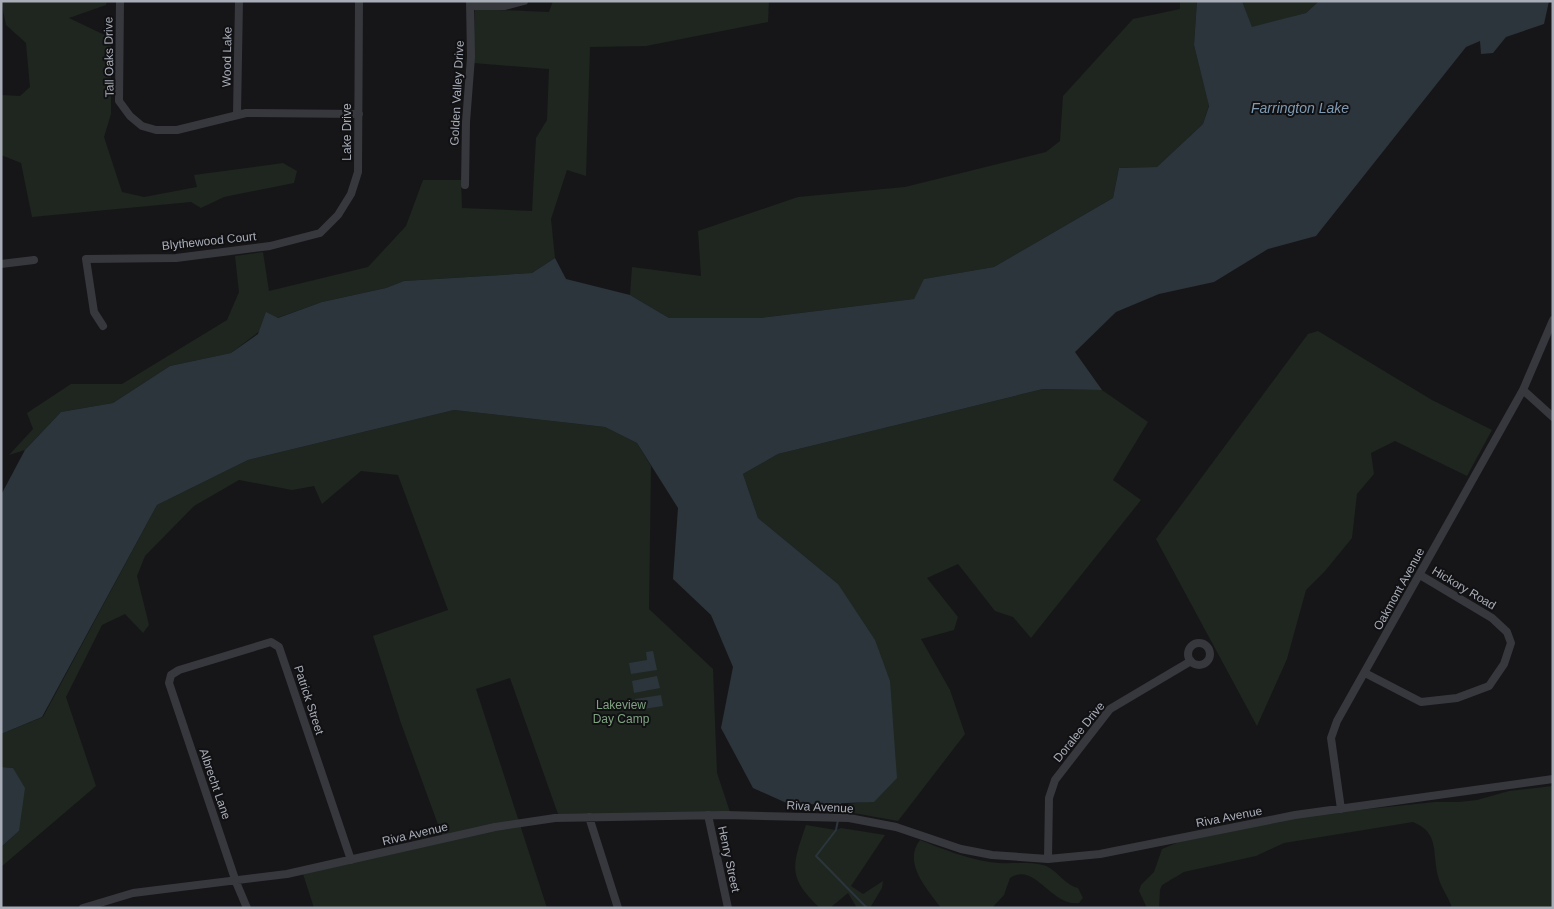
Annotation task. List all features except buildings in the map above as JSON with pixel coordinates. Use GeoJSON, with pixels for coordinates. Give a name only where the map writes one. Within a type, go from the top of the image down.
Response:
{"type":"FeatureCollection","features":[{"type":"Feature","properties":{"kind":"street","name":"Tall Oaks Drive"},"geometry":{"type":"LineString","coordinates":[[120,1],[119,100],[130,116],[142,126],[156,130],[177,130],[237,113],[359,114]]}},
{"type":"Feature","properties":{"kind":"street","name":"Wood Lake"},"geometry":{"type":"LineString","coordinates":[[237,113],[239,1]]}},
{"type":"Feature","properties":{"kind":"street","name":"Lake Drive"},"geometry":{"type":"LineString","coordinates":[[304,237],[320,233],[338,215],[351,194],[358,172],[359,1]]}},
{"type":"Feature","properties":{"kind":"street"},"geometry":{"type":"LineString","coordinates":[[470,3],[505,6],[524,1]]}},
{"type":"Feature","properties":{"kind":"street","name":"Golden Valley Drive"},"geometry":{"type":"LineString","coordinates":[[464,185],[471,57],[470,3]]}},
{"type":"Feature","properties":{"kind":"street","name":"Blythewood Court"},"geometry":{"type":"LineString","coordinates":[[103,326],[94,312],[86,259],[176,258],[270,246],[304,237]]}},
{"type":"Feature","properties":{"kind":"street"},"geometry":{"type":"LineString","coordinates":[[1,264],[34,260]]}},
{"type":"Feature","properties":{"kind":"street","name":"Oakmont Avenue"},"geometry":{"type":"LineString","coordinates":[[1341,809],[1331,738],[1337,721],[1523,390],[1553,320]]}},
{"type":"Feature","properties":{"kind":"street"},"geometry":{"type":"LineString","coordinates":[[1523,390],[1553,417]]}},
{"type":"Feature","properties":{"kind":"street","name":"Hickory Road"},"geometry":{"type":"LineString","coordinates":[[1365,673],[1421,702],[1457,698],[1489,686],[1509,656],[1511,643],[1507,632],[1492,618],[1420,575]]}},
{"type":"Feature","properties":{"kind":"street","name":"Patrick Street"},"geometry":{"type":"LineString","coordinates":[[179,670],[271,642],[279,647],[351,860]]}},
{"type":"Feature","properties":{"kind":"street","name":"Doralee Drive"},"geometry":{"type":"LineString","coordinates":[[1048,859],[1049,798],[1055,780],[1110,709],[1191,660]]}},
{"type":"Feature","properties":{"kind":"street","name":"Albrecht Lane"},"geometry":{"type":"LineString","coordinates":[[179,670],[171,675],[168,683],[236,882],[247,908]]}},
{"type":"Feature","properties":{"kind":"street","name":"Riva Avenue"},"geometry":{"type":"LineString","coordinates":[[83,908],[133,894],[287,874],[495,827],[555,818],[708,815],[842,818],[886,824],[962,849],[992,855],[1048,859],[1100,854],[1249,824],[1341,809],[1553,779]]}},
{"type":"Feature","properties":{"kind":"street","name":"Henry Street"},"geometry":{"type":"LineString","coordinates":[[708,815],[728,908]]}},
{"type":"Feature","properties":{"kind":"street"},"geometry":{"type":"LineString","coordinates":[[589,817],[618,908]]}},
{"type":"Feature","properties":{"kind":"green space"},"geometry":{"type":"Polygon","coordinates":[[[1,1],[107,1],[106,5],[69,18],[111,38],[111,114],[104,137],[122,192],[144,197],[197,187],[194,175],[283,163],[297,171],[294,183],[224,197],[201,208],[191,202],[32,217],[21,163],[1,155],[1,95],[20,96],[30,87],[26,43],[6,25],[1,1]]]}},
{"type":"Feature","properties":{"kind":"green space"},"geometry":{"type":"Polygon","coordinates":[[[553,1],[769,1],[768,22],[646,46],[590,47],[586,176],[567,170],[551,219],[555,258],[532,273],[404,281],[386,288],[322,302],[277,318],[231,353],[170,366],[113,403],[61,412],[25,450],[9,455],[33,429],[27,413],[71,384],[122,384],[227,320],[239,292],[235,256],[263,252],[269,291],[368,267],[406,226],[423,180],[461,180],[462,208],[532,211],[536,138],[547,120],[549,69],[473,63],[475,9],[549,12],[553,1]]]}},
{"type":"Feature","properties":{"kind":"green space"},"geometry":{"type":"Polygon","coordinates":[[[1180,1],[1197,1],[1194,45],[1209,105],[1203,124],[1157,167],[1119,168],[1113,198],[994,267],[925,279],[914,299],[760,318],[669,318],[630,295],[632,267],[701,276],[698,231],[798,197],[905,187],[1046,152],[1060,141],[1063,96],[1133,19],[1180,9],[1180,1]]]}},
{"type":"Feature","properties":{"kind":"green space"},"geometry":{"type":"Polygon","coordinates":[[[1242,1],[1319,1],[1306,13],[1252,28],[1242,1]]]}},
{"type":"Feature","properties":{"kind":"green space"},"geometry":{"type":"Polygon","coordinates":[[[1318,331],[1432,400],[1492,430],[1467,476],[1395,441],[1371,453],[1374,474],[1357,494],[1352,538],[1325,571],[1306,590],[1287,659],[1257,726],[1156,539],[1308,334],[1318,331]]]}},
{"type":"Feature","properties":{"kind":"green space"},"geometry":{"type":"Polygon","coordinates":[[[1043,389],[1102,390],[1148,422],[1113,480],[1141,500],[1031,638],[1013,617],[995,611],[958,564],[927,578],[958,617],[954,630],[921,639],[950,690],[965,734],[898,821],[848,812],[848,804],[874,801],[838,584],[758,518],[743,474],[778,454],[1043,389]]]}},
{"type":"Feature","properties":{"kind":"green space","name":"Lakeview Day Camp"},"geometry":{"type":"Polygon","coordinates":[[[454,410],[605,427],[637,443],[651,466],[649,609],[713,669],[717,773],[730,812],[559,817],[510,678],[476,689],[547,908],[314,908],[303,874],[444,841],[401,723],[373,636],[448,610],[398,475],[361,471],[322,504],[314,486],[292,490],[239,480],[194,506],[145,556],[137,576],[149,625],[143,633],[125,614],[102,625],[66,697],[96,786],[1,867],[1,847],[19,831],[13,768],[1,767],[1,734],[43,717],[157,505],[248,460],[454,410]]]}},
{"type":"Feature","properties":{"kind":"green space"},"geometry":{"type":"Polygon","coordinates":[[[1553,786],[1553,908],[1452,908],[1439,880],[1431,838],[1422,827],[1413,822],[1284,843],[1256,856],[1184,872],[1162,885],[1159,908],[1147,908],[1139,891],[1141,885],[1154,872],[1162,849],[1179,842],[1311,815],[1435,802],[1477,800],[1509,791],[1553,786]]]}},
{"type":"Feature","properties":{"kind":"green space"},"geometry":{"type":"Polygon","coordinates":[[[806,825],[885,835],[851,886],[863,894],[883,881],[882,888],[870,908],[857,908],[848,893],[830,908],[820,908],[802,888],[795,870],[798,851],[806,825]]]}},
{"type":"Feature","properties":{"kind":"green space"},"geometry":{"type":"Polygon","coordinates":[[[920,840],[954,853],[980,860],[996,863],[1043,865],[1078,888],[1083,898],[1079,903],[1069,902],[1051,892],[1035,879],[1019,874],[1010,878],[1004,895],[992,908],[941,908],[924,885],[915,867],[915,849],[920,840]]]}},
{"type":"Feature","properties":{"kind":"water","name":"Farrington Lake"},"geometry":{"type":"Polygon","coordinates":[[[1197,1],[1242,1],[1252,27],[1306,13],[1319,1],[1549,1],[1544,24],[1506,37],[1493,53],[1481,54],[1480,41],[1466,47],[1316,236],[1268,249],[1214,282],[1159,294],[1116,312],[1075,352],[1102,390],[1043,389],[778,454],[743,474],[758,518],[838,584],[875,640],[890,681],[897,778],[874,802],[791,805],[753,788],[721,728],[733,667],[711,615],[673,579],[678,508],[637,443],[605,427],[454,410],[248,460],[157,505],[42,717],[1,734],[1,495],[25,450],[61,412],[113,403],[170,366],[231,353],[258,334],[266,312],[278,318],[322,302],[386,288],[404,281],[532,273],[555,258],[566,279],[630,295],[669,318],[760,318],[914,299],[924,279],[994,267],[1113,198],[1119,168],[1157,167],[1203,124],[1209,106],[1194,45],[1197,1]]]}},
{"type":"Feature","properties":{"kind":"water"},"geometry":{"type":"Polygon","coordinates":[[[653,651],[657,670],[631,674],[629,663],[647,660],[646,652],[653,651]]]}},
{"type":"Feature","properties":{"kind":"water"},"geometry":{"type":"Polygon","coordinates":[[[657,676],[660,688],[634,693],[632,681],[657,676]]]}},
{"type":"Feature","properties":{"kind":"water"},"geometry":{"type":"Polygon","coordinates":[[[661,695],[663,706],[637,710],[635,699],[661,695]]]}},
{"type":"Feature","properties":{"kind":"water"},"geometry":{"type":"Polygon","coordinates":[[[1,767],[13,768],[25,788],[19,831],[1,847],[1,767]]]}},
{"type":"Feature","properties":{"kind":"waterway"},"geometry":{"type":"LineString","coordinates":[[838,815],[840,803]]}},
{"type":"Feature","properties":{"kind":"waterway"},"geometry":{"type":"LineString","coordinates":[[838,820],[836,830],[816,856],[867,908]]}}]}
